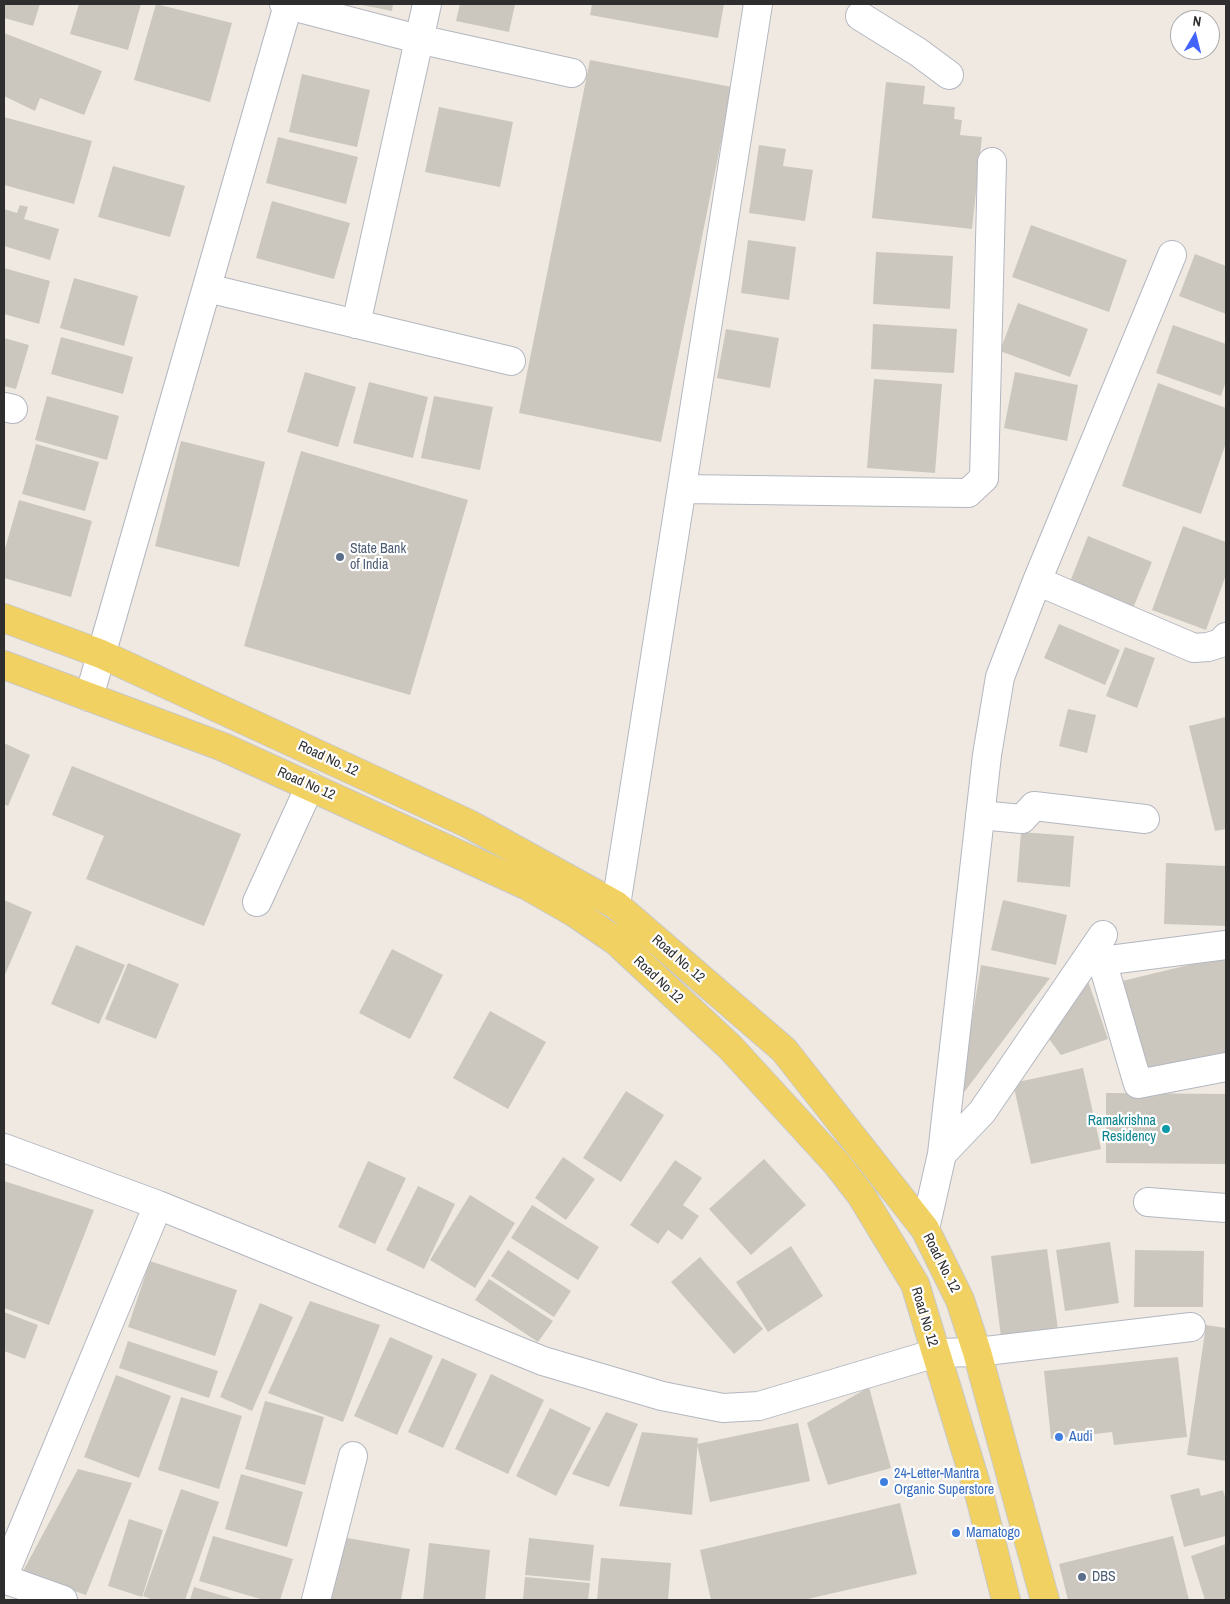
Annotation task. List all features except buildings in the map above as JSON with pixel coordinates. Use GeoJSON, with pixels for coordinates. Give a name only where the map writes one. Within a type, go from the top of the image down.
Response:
{"type":"FeatureCollection","features":[{"type":"Feature","properties":{"kind":"main road","name":"Road No. 12"},"geometry":{"type":"LineString","coordinates":[[4,618],[101,654],[469,824],[616,905],[784,1050],[925,1229],[960,1300],[977,1352],[1045,1600]]}},
{"type":"Feature","properties":{"kind":"main road","name":"Road No 12"},"geometry":{"type":"LineString","coordinates":[[4,665],[223,747],[528,886],[575,913],[616,941],[730,1047],[837,1164],[861,1195],[915,1284],[980,1497],[1006,1600]]}},
{"type":"Feature","properties":{"kind":"street"},"geometry":{"type":"LineString","coordinates":[[89,697],[207,288],[286,4],[418,39],[572,73]]}},
{"type":"Feature","properties":{"kind":"street"},"geometry":{"type":"LineString","coordinates":[[356,324],[427,4]]}},
{"type":"Feature","properties":{"kind":"street"},"geometry":{"type":"LineString","coordinates":[[616,905],[758,4]]}},
{"type":"Feature","properties":{"kind":"street"},"geometry":{"type":"LineString","coordinates":[[855,8],[949,76]]}},
{"type":"Feature","properties":{"kind":"street"},"geometry":{"type":"LineString","coordinates":[[682,489],[968,493],[984,478],[992,162]]}},
{"type":"Feature","properties":{"kind":"street"},"geometry":{"type":"LineString","coordinates":[[925,1229],[942,1154],[987,755],[1000,677],[1037,582],[1172,255]]}},
{"type":"Feature","properties":{"kind":"street"},"geometry":{"type":"LineString","coordinates":[[207,288],[511,360]]}},
{"type":"Feature","properties":{"kind":"street"},"geometry":{"type":"LineString","coordinates":[[1037,582],[1194,648],[1208,647],[1221,643],[1226,637]]}},
{"type":"Feature","properties":{"kind":"street"},"geometry":{"type":"LineString","coordinates":[[258,902],[310,786]]}},
{"type":"Feature","properties":{"kind":"street"},"geometry":{"type":"LineString","coordinates":[[980,815],[1022,819],[1034,806],[1145,819]]}},
{"type":"Feature","properties":{"kind":"street"},"geometry":{"type":"LineString","coordinates":[[942,1154],[982,1112],[1103,935]]}},
{"type":"Feature","properties":{"kind":"street"},"geometry":{"type":"LineString","coordinates":[[1226,945],[1102,961],[1138,1084],[1226,1067]]}},
{"type":"Feature","properties":{"kind":"street"},"geometry":{"type":"LineString","coordinates":[[4,1148],[158,1205],[543,1361],[662,1396],[723,1408],[759,1406],[936,1353],[977,1352],[1191,1328]]}},
{"type":"Feature","properties":{"kind":"street"},"geometry":{"type":"LineString","coordinates":[[1148,1202],[1226,1208]]}},
{"type":"Feature","properties":{"kind":"street"},"geometry":{"type":"LineString","coordinates":[[4,1575],[158,1205]]}},
{"type":"Feature","properties":{"kind":"street"},"geometry":{"type":"LineString","coordinates":[[316,1600],[352,1456]]}},
{"type":"Feature","properties":{"kind":"street"},"geometry":{"type":"LineString","coordinates":[[4,1579],[63,1600]]}},
{"type":"Feature","properties":{"kind":"place","name":"State Bank of India"},"geometry":{"type":"Point","coordinates":[340,557]}},
{"type":"Feature","properties":{"kind":"place","name":"Ramakrishna Residency"},"geometry":{"type":"Point","coordinates":[1166,1129]}},
{"type":"Feature","properties":{"kind":"place","name":"Audi"},"geometry":{"type":"Point","coordinates":[1059,1437]}},
{"type":"Feature","properties":{"kind":"place","name":"24-Letter-Mantra Organic Superstore"},"geometry":{"type":"Point","coordinates":[884,1482]}},
{"type":"Feature","properties":{"kind":"place","name":"Mamatogo"},"geometry":{"type":"Point","coordinates":[956,1533]}},
{"type":"Feature","properties":{"kind":"place","name":"DBS"},"geometry":{"type":"Point","coordinates":[1082,1577]}}]}
